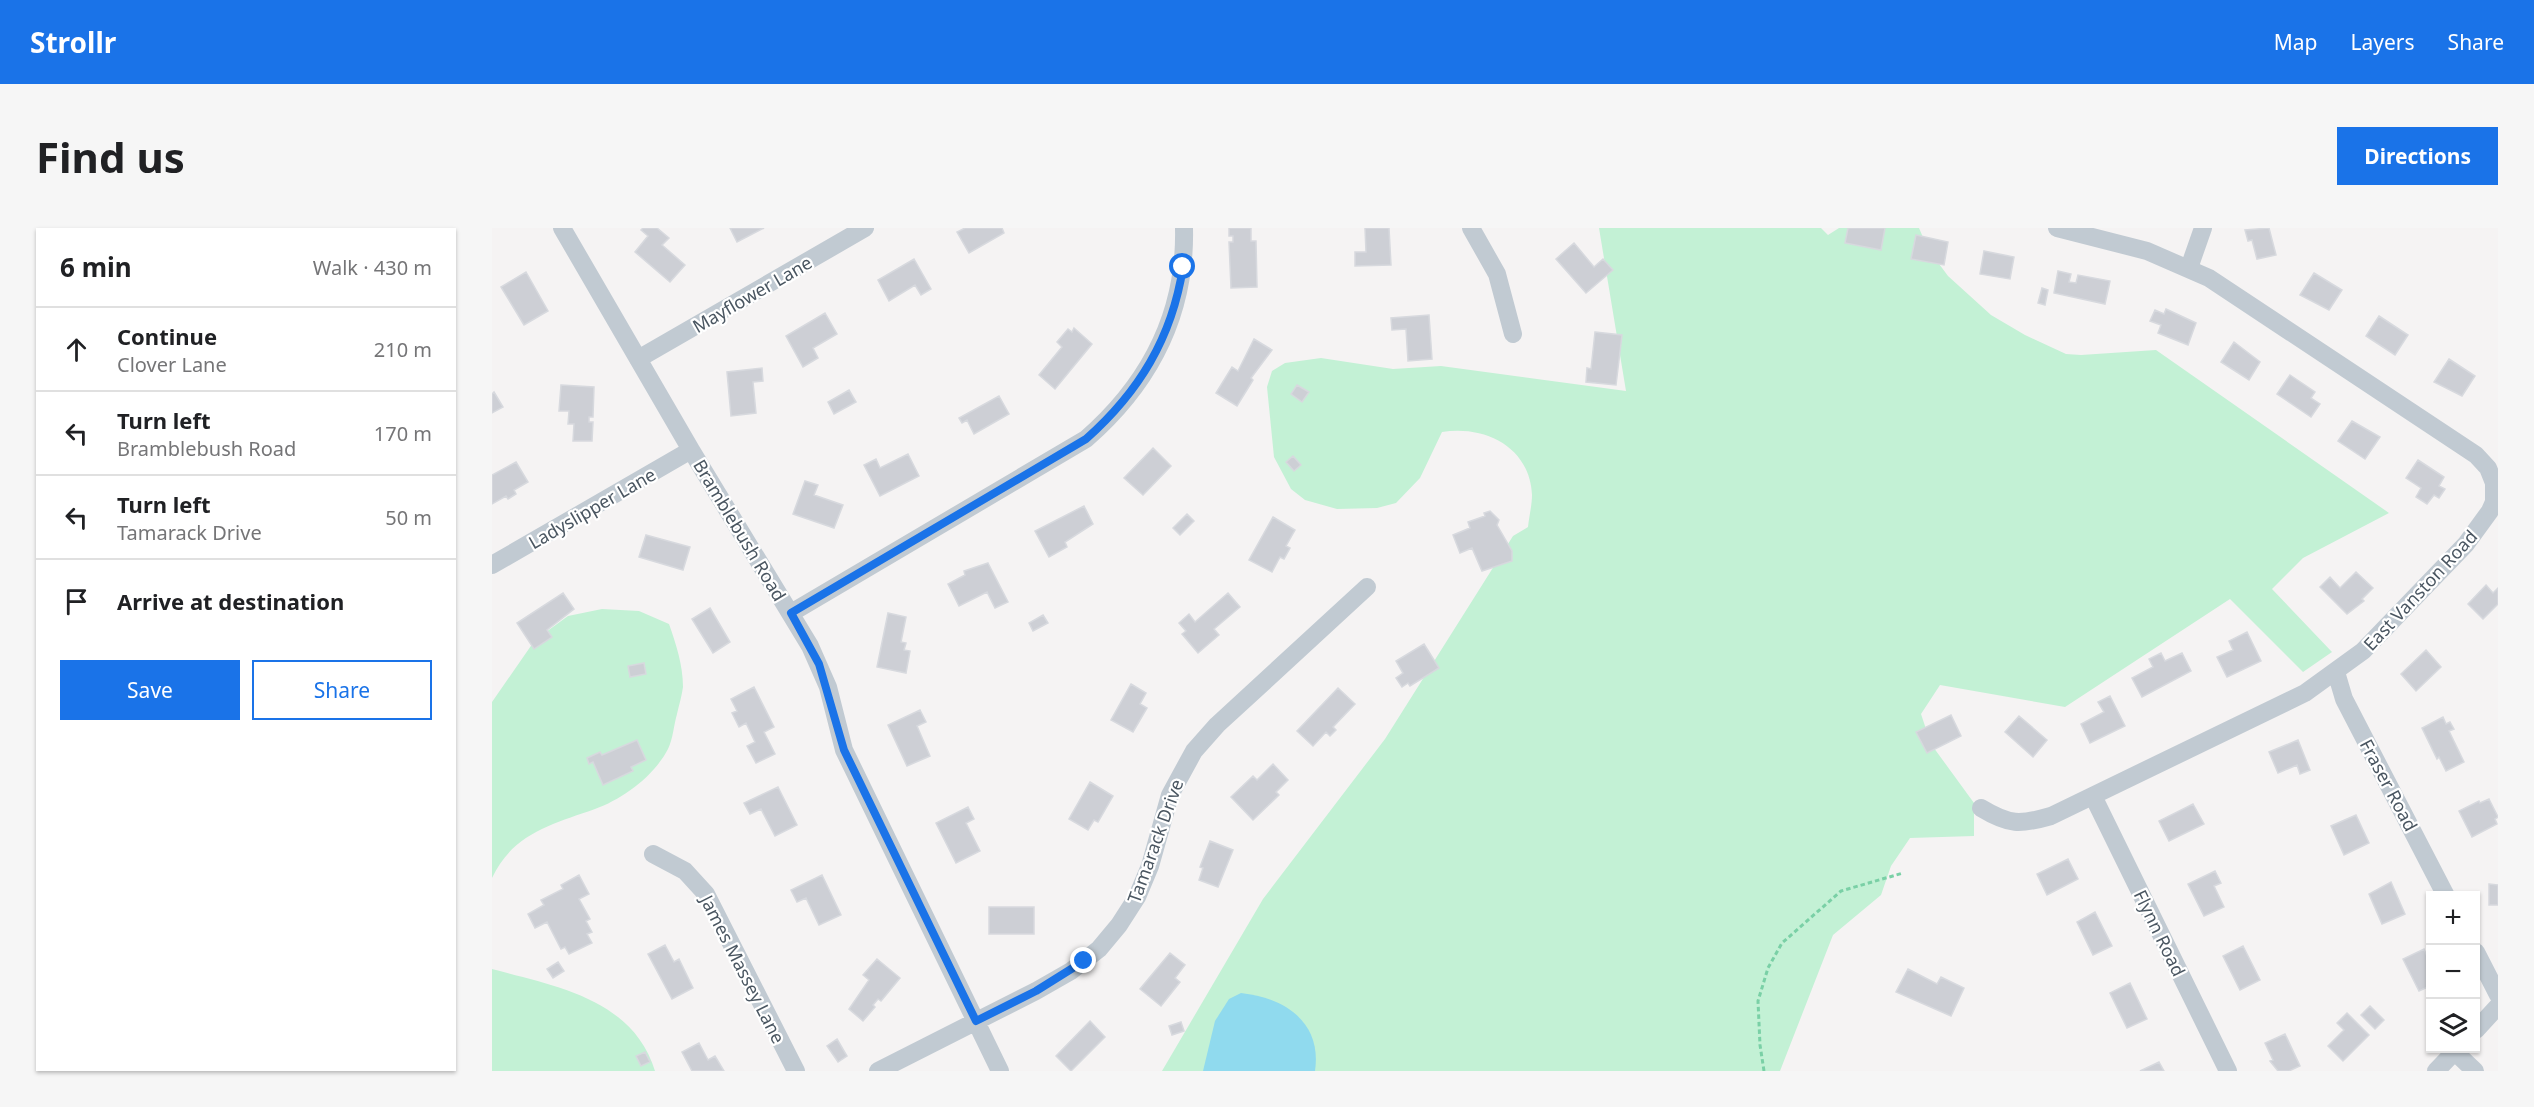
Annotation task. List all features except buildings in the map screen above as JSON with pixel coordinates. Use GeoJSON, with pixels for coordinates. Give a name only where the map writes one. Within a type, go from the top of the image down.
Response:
{"type":"FeatureCollection","features":[{"type":"Feature","properties":{"kind":"street","name":"Bramblebush Road"},"geometry":{"type":"LineString","coordinates":[[562,228],[691,450],[791,613],[822,672],[844,750],[1000,1071]]}},
{"type":"Feature","properties":{"kind":"street","name":"Mayflower Lane"},"geometry":{"type":"LineString","coordinates":[[638,359],[865,228]]}},
{"type":"Feature","properties":{"kind":"street"},"geometry":{"type":"LineString","coordinates":[[791,613],[1086,439],[1110,418],[1143,377],[1170,325],[1183,267],[1184,228]]}},
{"type":"Feature","properties":{"kind":"street"},"geometry":{"type":"LineString","coordinates":[[1471,228],[1497,274],[1513,334]]}},
{"type":"Feature","properties":{"kind":"street","name":"East Vanston Road"},"geometry":{"type":"LineString","coordinates":[[1981,808],[2002,820],[2016,823],[2051,816],[2305,693],[2367,647],[2401,614],[2479,528],[2494,502],[2492,475],[2476,455],[2232,292],[2189,268],[2130,245],[2057,228]]}},
{"type":"Feature","properties":{"kind":"street"},"geometry":{"type":"LineString","coordinates":[[2189,268],[2203,228]]}},
{"type":"Feature","properties":{"kind":"street","name":"Ladyslipper Lane"},"geometry":{"type":"LineString","coordinates":[[492,565],[691,450]]}},
{"type":"Feature","properties":{"kind":"street","name":"Tamarack Drive"},"geometry":{"type":"LineString","coordinates":[[878,1071],[1071,971],[1109,938],[1137,897],[1150,866],[1170,795],[1194,751],[1217,725],[1367,587]]}},
{"type":"Feature","properties":{"kind":"street","name":"Fraser Road"},"geometry":{"type":"LineString","coordinates":[[2336,672],[2344,699],[2443,891]]}},
{"type":"Feature","properties":{"kind":"street","name":"Flynn Road"},"geometry":{"type":"LineString","coordinates":[[2093,796],[2228,1071]]}},
{"type":"Feature","properties":{"kind":"street","name":"James Massey Lane"},"geometry":{"type":"LineString","coordinates":[[653,854],[685,871],[706,894],[796,1071]]}},
{"type":"Feature","properties":{"kind":"street"},"geometry":{"type":"LineString","coordinates":[[2480,961],[2498,995]]}},
{"type":"Feature","properties":{"kind":"street"},"geometry":{"type":"LineString","coordinates":[[2480,1025],[2498,1006]]}},
{"type":"Feature","properties":{"kind":"street"},"geometry":{"type":"LineString","coordinates":[[2436,1071],[2453,1053]]}},
{"type":"Feature","properties":{"kind":"street"},"geometry":{"type":"LineString","coordinates":[[2459,1053],[2475,1071]]}},
{"type":"Feature","properties":{"kind":"path"},"geometry":{"type":"LineString","coordinates":[[1764,1071],[1758,1001],[1768,968],[1782,943],[1841,891],[1903,873]]}},
{"type":"Feature","properties":{"kind":"green space"},"geometry":{"type":"Polygon","coordinates":[[[1599,228],[1821,228],[1828,235],[1839,228],[1919,228],[1928,249],[1948,276],[1991,315],[2025,335],[2066,354],[2156,350],[2389,513],[2303,558],[2272,589],[2332,652],[2303,672],[2230,599],[2065,707],[1940,685],[1921,714],[1931,744],[1974,803],[1974,836],[1910,838],[1891,866],[1881,895],[1833,935],[1780,1071],[1162,1071],[1263,899],[1385,739],[1513,536],[1528,527],[1532,503],[1529,478],[1514,452],[1489,436],[1458,431],[1442,432],[1420,478],[1396,503],[1377,508],[1337,509],[1305,500],[1291,489],[1274,457],[1267,387],[1272,371],[1285,363],[1321,358],[1393,369],[1441,366],[1626,391],[1599,228]]]}},
{"type":"Feature","properties":{"kind":"green space"},"geometry":{"type":"Polygon","coordinates":[[[602,609],[639,611],[669,624],[677,647],[683,679],[670,745],[655,768],[627,793],[606,805],[549,826],[523,840],[511,850],[492,878],[492,702],[535,640],[568,616],[602,609]]]}},
{"type":"Feature","properties":{"kind":"green space"},"geometry":{"type":"Polygon","coordinates":[[[492,969],[566,990],[589,999],[611,1012],[629,1027],[644,1047],[655,1071],[492,1071],[492,969]]]}},
{"type":"Feature","properties":{"kind":"water"},"geometry":{"type":"Polygon","coordinates":[[[1241,993],[1273,1001],[1298,1016],[1313,1039],[1316,1054],[1315,1071],[1203,1071],[1215,1021],[1229,999],[1241,993]]]}},
{"type":"Feature","properties":{"kind":"route"},"geometry":{"type":"LineString","coordinates":[[1084,961],[1036,991],[976,1021],[844,750],[828,687],[810,646],[791,613],[1086,439],[1110,418],[1143,377],[1162,343],[1176,306],[1183,267]]}}]}
